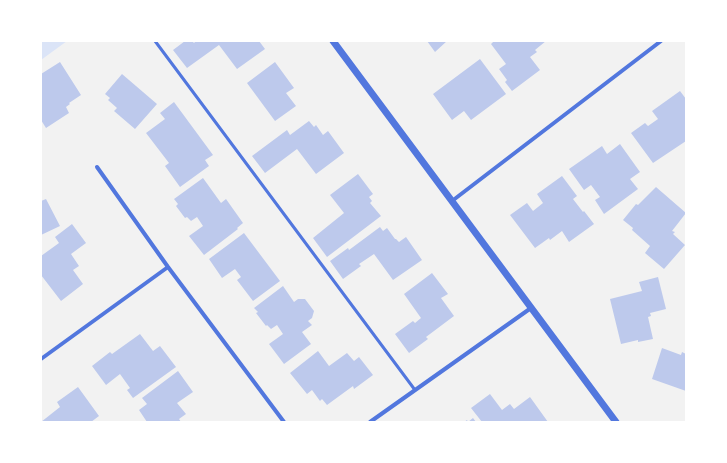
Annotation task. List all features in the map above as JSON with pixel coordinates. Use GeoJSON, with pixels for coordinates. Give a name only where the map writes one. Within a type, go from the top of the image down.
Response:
{"type":"FeatureCollection","features":[{"type":"Feature","properties":{"kind":"street"},"geometry":{"type":"LineString","coordinates":[[332,41],[616,422]]}},
{"type":"Feature","properties":{"kind":"street"},"geometry":{"type":"LineString","coordinates":[[452,201],[661,41]]}},
{"type":"Feature","properties":{"kind":"street"},"geometry":{"type":"LineString","coordinates":[[97,167],[168,267],[284,422]]}},
{"type":"Feature","properties":{"kind":"street"},"geometry":{"type":"LineString","coordinates":[[41,359],[168,267]]}},
{"type":"Feature","properties":{"kind":"street"},"geometry":{"type":"LineString","coordinates":[[370,422],[531,308]]}},
{"type":"Feature","properties":{"kind":"lane"},"geometry":{"type":"LineString","coordinates":[[155,41],[415,390]]}},
{"type":"Feature","properties":{"kind":"shaded area"},"geometry":{"type":"Polygon","coordinates":[[[41,41],[67,41],[41,60],[41,41]]]}},
{"type":"Feature","properties":{"kind":"building"},"geometry":{"type":"Polygon","coordinates":[[[185,41],[192,41],[194,43],[196,41],[259,41],[265,49],[237,69],[219,45],[187,68],[173,50],[185,41]]]}},
{"type":"Feature","properties":{"kind":"building"},"geometry":{"type":"Polygon","coordinates":[[[427,41],[447,41],[435,52],[427,41]]]}},
{"type":"Feature","properties":{"kind":"building"},"geometry":{"type":"Polygon","coordinates":[[[494,41],[546,41],[535,50],[537,52],[530,57],[540,70],[512,91],[505,82],[507,80],[499,69],[506,64],[491,44],[494,41]]]}},
{"type":"Feature","properties":{"kind":"building"},"geometry":{"type":"Polygon","coordinates":[[[480,59],[506,94],[471,120],[464,111],[452,120],[433,94],[480,59]]]}},
{"type":"Feature","properties":{"kind":"building"},"geometry":{"type":"Polygon","coordinates":[[[60,62],[81,95],[69,103],[70,104],[66,107],[69,113],[46,128],[41,120],[41,74],[60,62]]]}},
{"type":"Feature","properties":{"kind":"building"},"geometry":{"type":"Polygon","coordinates":[[[275,62],[294,88],[286,93],[296,106],[275,121],[247,83],[275,62]]]}},
{"type":"Feature","properties":{"kind":"building"},"geometry":{"type":"Polygon","coordinates":[[[122,74],[157,104],[135,129],[114,111],[117,108],[108,100],[110,98],[105,94],[122,74]]]}},
{"type":"Feature","properties":{"kind":"building"},"geometry":{"type":"Polygon","coordinates":[[[680,91],[686,99],[686,141],[653,163],[631,133],[645,123],[648,126],[658,119],[652,111],[680,91]]]}},
{"type":"Feature","properties":{"kind":"building"},"geometry":{"type":"Polygon","coordinates":[[[174,102],[213,155],[205,160],[209,166],[180,187],[165,166],[169,163],[146,133],[165,119],[160,113],[174,102]]]}},
{"type":"Feature","properties":{"kind":"building"},"geometry":{"type":"Polygon","coordinates":[[[309,121],[314,127],[316,125],[323,135],[328,131],[344,153],[316,174],[297,149],[265,173],[252,156],[287,130],[290,135],[309,121]]]}},
{"type":"Feature","properties":{"kind":"building"},"geometry":{"type":"Polygon","coordinates":[[[620,144],[640,172],[630,179],[638,189],[604,214],[595,200],[600,197],[591,185],[584,190],[569,169],[602,146],[607,154],[620,144]]]}},
{"type":"Feature","properties":{"kind":"building"},"geometry":{"type":"Polygon","coordinates":[[[358,174],[373,194],[369,197],[372,201],[370,203],[381,216],[327,257],[313,238],[344,213],[330,195],[358,174]]]}},
{"type":"Feature","properties":{"kind":"building"},"geometry":{"type":"Polygon","coordinates":[[[562,176],[577,196],[573,199],[594,224],[569,242],[562,231],[550,240],[549,238],[535,248],[510,215],[527,203],[533,211],[543,203],[537,194],[562,176]]]}},
{"type":"Feature","properties":{"kind":"building"},"geometry":{"type":"Polygon","coordinates":[[[203,178],[221,203],[226,199],[243,223],[237,228],[238,229],[204,255],[189,236],[203,226],[197,217],[191,221],[187,217],[185,218],[176,206],[178,204],[174,199],[203,178]]]}},
{"type":"Feature","properties":{"kind":"building"},"geometry":{"type":"Polygon","coordinates":[[[656,187],[686,213],[672,231],[675,232],[673,234],[685,245],[664,269],[645,253],[650,246],[623,220],[636,204],[638,205],[656,187]]]}},
{"type":"Feature","properties":{"kind":"building"},"geometry":{"type":"Polygon","coordinates":[[[46,199],[60,226],[41,235],[41,201],[46,199]]]}},
{"type":"Feature","properties":{"kind":"building"},"geometry":{"type":"Polygon","coordinates":[[[72,224],[86,243],[71,254],[79,266],[73,270],[83,284],[61,301],[41,275],[41,256],[59,243],[55,237],[72,224]]]}},
{"type":"Feature","properties":{"kind":"building"},"geometry":{"type":"Polygon","coordinates":[[[380,227],[383,231],[387,228],[399,242],[406,237],[422,260],[393,280],[374,254],[359,264],[361,266],[343,279],[330,261],[348,248],[349,250],[380,227]]]}},
{"type":"Feature","properties":{"kind":"building"},"geometry":{"type":"Polygon","coordinates":[[[244,233],[280,281],[253,301],[237,280],[241,277],[235,269],[222,278],[209,259],[244,233]]]}},
{"type":"Feature","properties":{"kind":"building"},"geometry":{"type":"Polygon","coordinates":[[[432,273],[448,294],[441,298],[454,316],[426,337],[428,339],[409,353],[395,334],[413,321],[415,323],[421,318],[404,294],[432,273]]]}},
{"type":"Feature","properties":{"kind":"building"},"geometry":{"type":"Polygon","coordinates":[[[658,277],[666,309],[650,313],[651,316],[648,317],[653,339],[638,342],[638,340],[621,344],[610,299],[642,291],[639,282],[658,277]]]}},
{"type":"Feature","properties":{"kind":"building"},"geometry":{"type":"Polygon","coordinates":[[[283,286],[294,302],[298,299],[305,299],[314,311],[312,318],[308,321],[312,325],[302,332],[311,344],[284,364],[269,344],[283,334],[277,325],[271,329],[267,325],[266,326],[254,308],[283,286]]]}},
{"type":"Feature","properties":{"kind":"building"},"geometry":{"type":"Polygon","coordinates":[[[140,334],[153,351],[160,346],[176,367],[133,398],[127,390],[130,388],[120,374],[106,385],[92,366],[110,352],[112,354],[140,334]]]}},
{"type":"Feature","properties":{"kind":"building"},"geometry":{"type":"Polygon","coordinates":[[[662,348],[681,355],[682,352],[686,354],[686,391],[652,379],[662,348]]]}},
{"type":"Feature","properties":{"kind":"building"},"geometry":{"type":"Polygon","coordinates":[[[318,351],[329,366],[347,353],[354,361],[359,357],[373,375],[354,389],[353,386],[327,405],[322,399],[320,401],[312,390],[307,394],[290,373],[318,351]]]}},
{"type":"Feature","properties":{"kind":"building"},"geometry":{"type":"Polygon","coordinates":[[[178,371],[193,392],[177,403],[186,414],[179,419],[181,422],[147,422],[139,410],[147,404],[142,398],[178,371]]]}},
{"type":"Feature","properties":{"kind":"building"},"geometry":{"type":"Polygon","coordinates":[[[78,387],[99,416],[91,422],[41,422],[60,407],[57,402],[78,387]]]}},
{"type":"Feature","properties":{"kind":"building"},"geometry":{"type":"Polygon","coordinates":[[[490,394],[502,410],[510,404],[514,409],[530,397],[548,422],[482,422],[471,408],[490,394]]]}},
{"type":"Feature","properties":{"kind":"building"},"geometry":{"type":"Polygon","coordinates":[[[473,418],[476,422],[468,422],[473,418]]]}}]}
